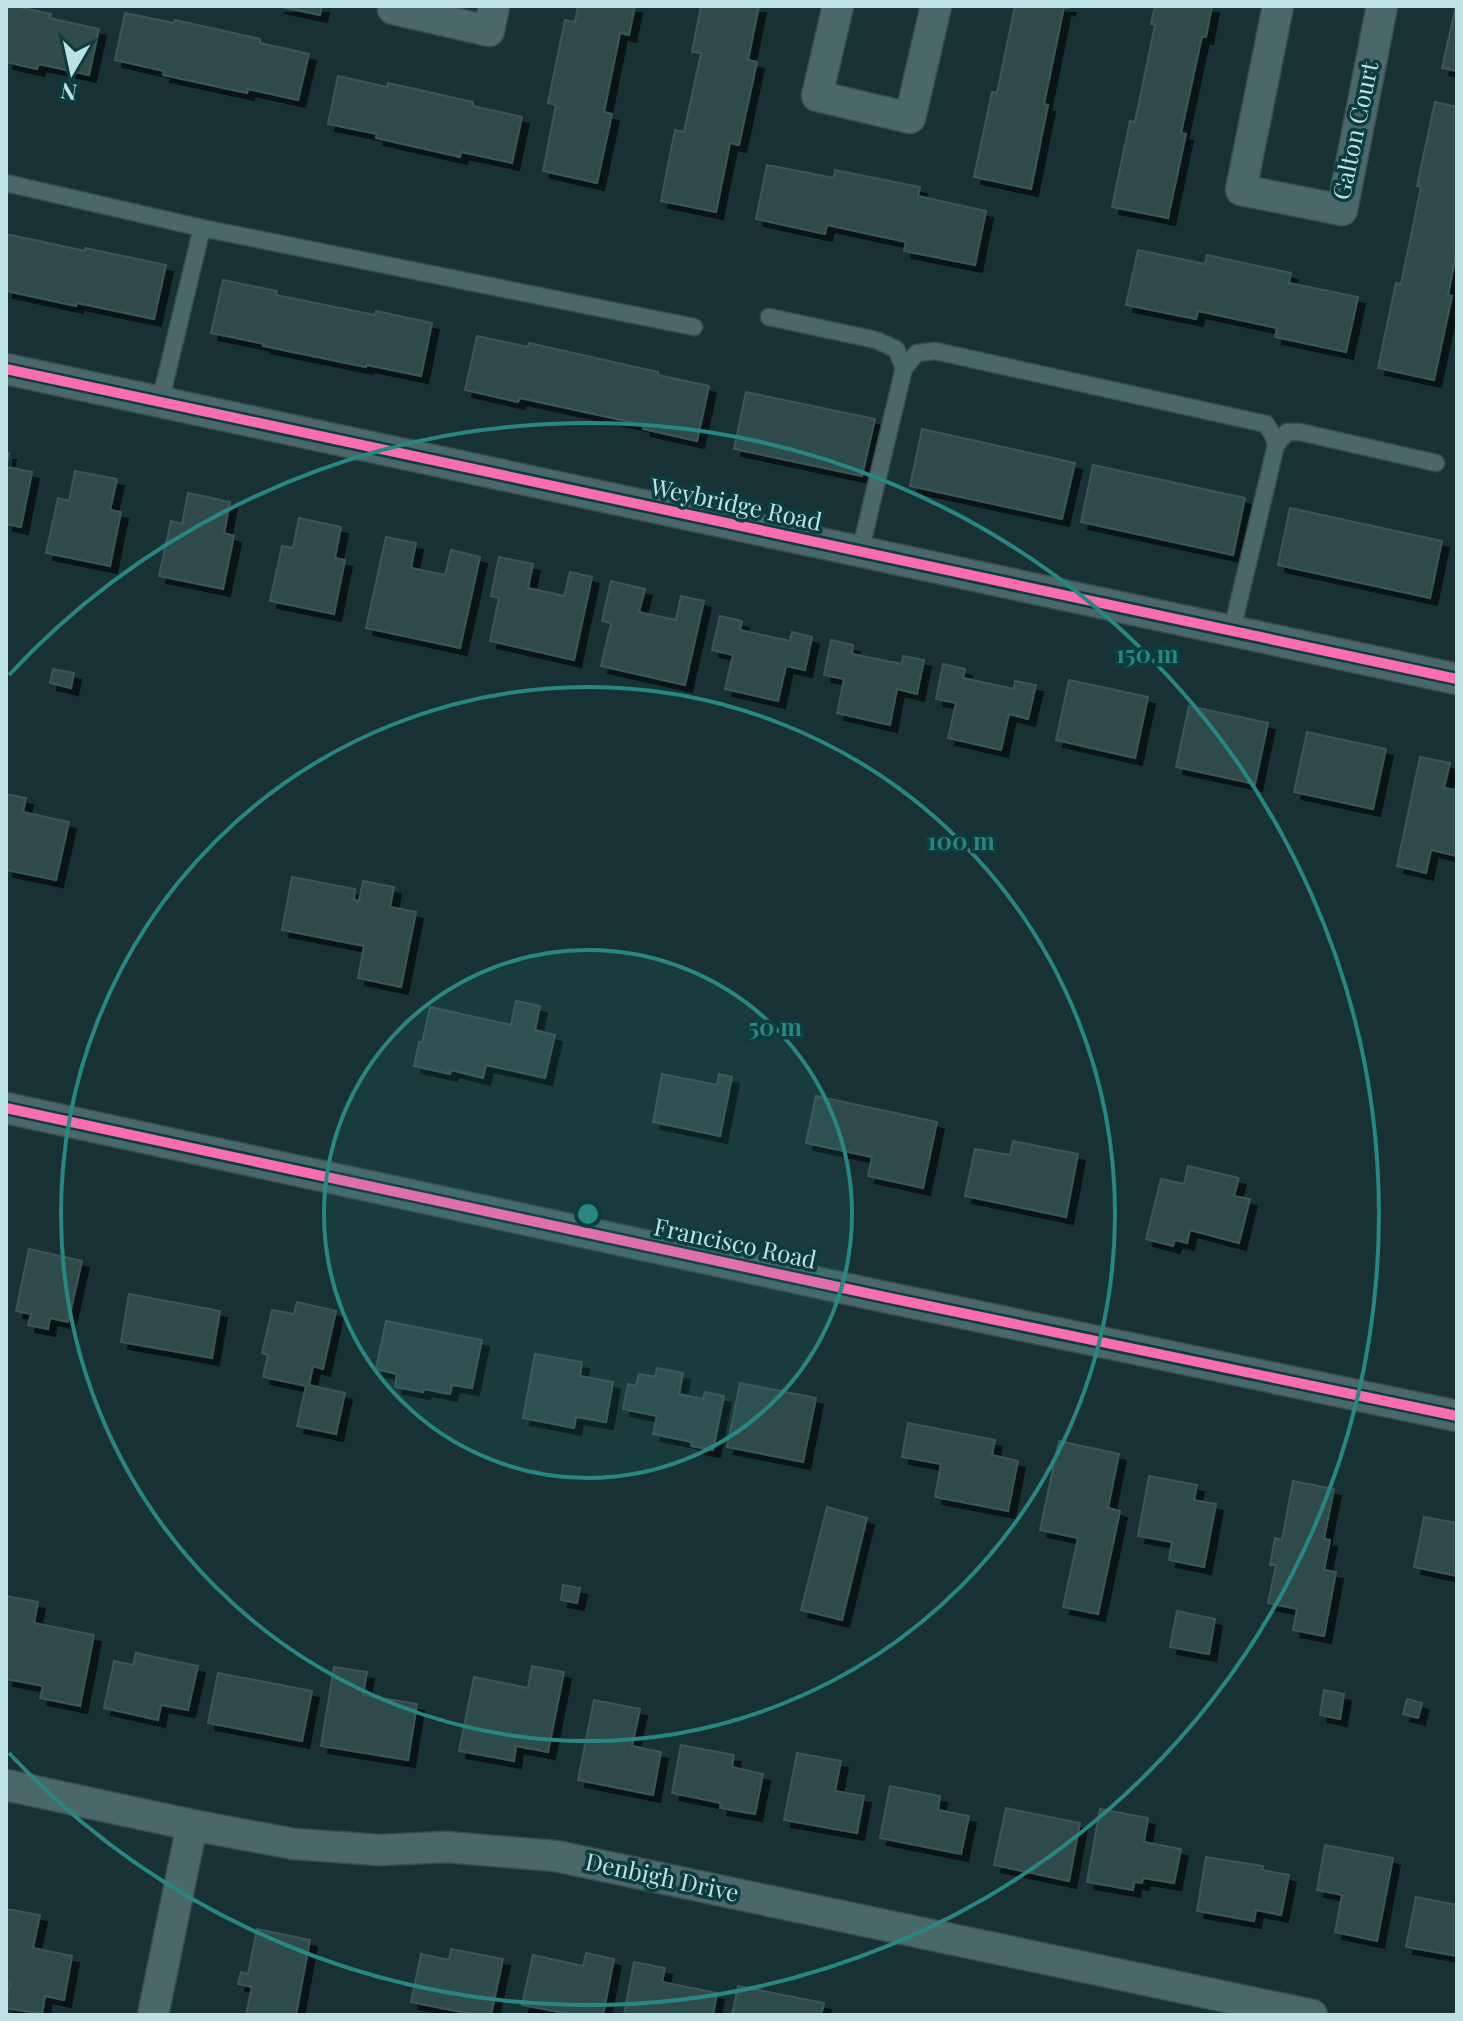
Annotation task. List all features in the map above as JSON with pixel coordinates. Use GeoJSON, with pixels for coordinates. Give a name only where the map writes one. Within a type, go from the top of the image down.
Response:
{"type":"FeatureCollection","features":[{"type":"Feature","properties":{"kind":"street"},"geometry":{"type":"LineString","coordinates":[[393,6],[393,9],[489,31],[494,6]]}},
{"type":"Feature","properties":{"kind":"street"},"geometry":{"type":"LineString","coordinates":[[838,6],[817,96],[910,118],[936,6]]}},
{"type":"Feature","properties":{"kind":"street","name":"Galton Court"},"geometry":{"type":"LineString","coordinates":[[1278,6],[1241,190],[1342,210],[1382,6]]}},
{"type":"Feature","properties":{"kind":"street","name":"Weybridge Road"},"geometry":{"type":"LineString","coordinates":[[6,369],[1457,679]]}},
{"type":"Feature","properties":{"kind":"street","name":"Francisco Road"},"geometry":{"type":"LineString","coordinates":[[6,1108],[1457,1416]]}},
{"type":"Feature","properties":{"kind":"street","name":"Denbigh Drive"},"geometry":{"type":"LineString","coordinates":[[6,1785],[294,1844],[380,1850],[446,1847],[556,1856],[1312,2015]]}},
{"type":"Feature","properties":{"kind":"street"},"geometry":{"type":"LineString","coordinates":[[153,2015],[192,1825]]}},
{"type":"Feature","properties":{"kind":"lane"},"geometry":{"type":"LineString","coordinates":[[6,183],[202,228],[694,327]]}},
{"type":"Feature","properties":{"kind":"lane"},"geometry":{"type":"LineString","coordinates":[[160,402],[202,228]]}},
{"type":"Feature","properties":{"kind":"lane"},"geometry":{"type":"LineString","coordinates":[[769,317],[876,340],[896,349],[904,368]]}},
{"type":"Feature","properties":{"kind":"lane"},"geometry":{"type":"LineString","coordinates":[[860,552],[904,368],[917,353],[935,351],[1266,424],[1276,445]]}},
{"type":"Feature","properties":{"kind":"lane"},"geometry":{"type":"LineString","coordinates":[[1232,630],[1276,445],[1287,432],[1300,432],[1436,463]]}},
{"type":"Feature","properties":{"kind":"building"},"geometry":{"type":"Polygon","coordinates":[[[6,6],[51,14],[49,18],[99,29],[89,75],[39,64],[37,69],[6,62],[6,6]]]}},
{"type":"Feature","properties":{"kind":"building"},"geometry":{"type":"Polygon","coordinates":[[[277,6],[322,6],[320,15],[277,6]]]}},
{"type":"Feature","properties":{"kind":"building"},"geometry":{"type":"Polygon","coordinates":[[[578,6],[635,6],[629,35],[620,33],[604,112],[612,114],[597,183],[543,171],[556,105],[548,103],[565,20],[575,22],[578,6]]]}},
{"type":"Feature","properties":{"kind":"building"},"geometry":{"type":"Polygon","coordinates":[[[701,6],[759,6],[748,60],[757,62],[739,145],[730,143],[716,212],[661,201],[675,130],[684,132],[701,53],[692,52],[701,6]]]}},
{"type":"Feature","properties":{"kind":"building"},"geometry":{"type":"Polygon","coordinates":[[[1015,6],[1069,6],[1064,7],[1031,189],[974,177],[992,92],[997,93],[1015,6]]]}},
{"type":"Feature","properties":{"kind":"building"},"geometry":{"type":"Polygon","coordinates":[[[1155,6],[1212,6],[1206,37],[1202,36],[1181,133],[1186,134],[1168,218],[1112,207],[1130,121],[1135,122],[1155,25],[1151,24],[1155,6]]]}},
{"type":"Feature","properties":{"kind":"building"},"geometry":{"type":"Polygon","coordinates":[[[1457,6],[1457,71],[1442,68],[1457,6]]]}},
{"type":"Feature","properties":{"kind":"building"},"geometry":{"type":"Polygon","coordinates":[[[125,13],[174,23],[175,20],[260,39],[260,43],[309,54],[298,100],[248,89],[247,93],[163,75],[164,71],[115,60],[125,13]]]}},
{"type":"Feature","properties":{"kind":"building"},"geometry":{"type":"Polygon","coordinates":[[[338,76],[387,87],[388,83],[473,102],[473,106],[522,117],[512,163],[461,152],[460,157],[328,124],[338,76]]]}},
{"type":"Feature","properties":{"kind":"building"},"geometry":{"type":"Polygon","coordinates":[[[1435,102],[1457,107],[1457,250],[1448,295],[1452,296],[1434,380],[1378,368],[1396,283],[1401,284],[1435,102]]]}},
{"type":"Feature","properties":{"kind":"building"},"geometry":{"type":"Polygon","coordinates":[[[767,165],[834,178],[835,170],[920,187],[918,196],[986,211],[975,265],[904,251],[906,242],[827,225],[825,234],[756,219],[767,165]]]}},
{"type":"Feature","properties":{"kind":"building"},"geometry":{"type":"Polygon","coordinates":[[[6,234],[166,265],[154,319],[6,291],[6,234]]]}},
{"type":"Feature","properties":{"kind":"building"},"geometry":{"type":"Polygon","coordinates":[[[1138,250],[1205,264],[1207,255],[1291,273],[1289,283],[1358,297],[1346,352],[1275,337],[1277,328],[1198,311],[1196,319],[1126,305],[1138,250]]]}},
{"type":"Feature","properties":{"kind":"building"},"geometry":{"type":"Polygon","coordinates":[[[223,280],[277,291],[276,295],[432,323],[421,376],[211,333],[223,280]]]}},
{"type":"Feature","properties":{"kind":"building"},"geometry":{"type":"Polygon","coordinates":[[[477,336],[528,347],[529,343],[709,386],[697,441],[643,429],[644,425],[520,398],[518,402],[465,390],[477,336]]]}},
{"type":"Feature","properties":{"kind":"building"},"geometry":{"type":"Polygon","coordinates":[[[746,392],[875,419],[862,476],[734,449],[746,392]]]}},
{"type":"Feature","properties":{"kind":"building"},"geometry":{"type":"Polygon","coordinates":[[[922,429],[1075,463],[1062,519],[910,486],[922,429]]]}},
{"type":"Feature","properties":{"kind":"building"},"geometry":{"type":"Polygon","coordinates":[[[1093,465],[1245,498],[1233,555],[1081,522],[1093,465]]]}},
{"type":"Feature","properties":{"kind":"building"},"geometry":{"type":"Polygon","coordinates":[[[6,467],[32,472],[21,527],[6,524],[6,467]]]}},
{"type":"Feature","properties":{"kind":"building"},"geometry":{"type":"Polygon","coordinates":[[[75,471],[117,479],[110,510],[121,512],[110,566],[46,553],[58,498],[69,501],[75,471]]]}},
{"type":"Feature","properties":{"kind":"building"},"geometry":{"type":"Polygon","coordinates":[[[188,493],[230,502],[224,533],[234,536],[223,589],[159,576],[171,521],[182,524],[188,493]]]}},
{"type":"Feature","properties":{"kind":"building"},"geometry":{"type":"Polygon","coordinates":[[[1290,508],[1442,541],[1430,598],[1278,565],[1290,508]]]}},
{"type":"Feature","properties":{"kind":"building"},"geometry":{"type":"Polygon","coordinates":[[[299,518],[341,527],[335,558],[345,560],[334,614],[270,601],[282,546],[293,548],[299,518]]]}},
{"type":"Feature","properties":{"kind":"building"},"geometry":{"type":"Polygon","coordinates":[[[386,537],[416,543],[411,568],[445,575],[451,550],[480,557],[460,648],[366,628],[386,537]]]}},
{"type":"Feature","properties":{"kind":"building"},"geometry":{"type":"Polygon","coordinates":[[[499,557],[533,564],[528,588],[564,596],[570,572],[592,577],[574,660],[490,641],[499,598],[491,596],[499,557]]]}},
{"type":"Feature","properties":{"kind":"building"},"geometry":{"type":"Polygon","coordinates":[[[611,581],[645,589],[639,612],[676,620],[681,596],[704,601],[685,685],[601,666],[611,623],[602,621],[611,581]]]}},
{"type":"Feature","properties":{"kind":"building"},"geometry":{"type":"Polygon","coordinates":[[[720,616],[742,621],[740,630],[790,641],[792,632],[812,637],[805,670],[786,666],[778,701],[725,689],[733,655],[712,650],[720,616]]]}},
{"type":"Feature","properties":{"kind":"building"},"geometry":{"type":"Polygon","coordinates":[[[831,640],[853,645],[852,654],[902,664],[903,656],[924,660],[917,694],[897,689],[890,725],[837,713],[844,679],[824,675],[831,640]]]}},
{"type":"Feature","properties":{"kind":"building"},"geometry":{"type":"Polygon","coordinates":[[[943,664],[965,669],[963,678],[1014,689],[1015,681],[1036,685],[1028,719],[1009,714],[1001,750],[948,738],[956,703],[936,699],[943,664]]]}},
{"type":"Feature","properties":{"kind":"building"},"geometry":{"type":"Polygon","coordinates":[[[53,669],[74,673],[71,688],[50,683],[53,669]]]}},
{"type":"Feature","properties":{"kind":"building"},"geometry":{"type":"Polygon","coordinates":[[[1069,680],[1148,697],[1135,758],[1056,740],[1069,680]]]}},
{"type":"Feature","properties":{"kind":"building"},"geometry":{"type":"Polygon","coordinates":[[[1189,706],[1268,723],[1255,784],[1176,767],[1189,706]]]}},
{"type":"Feature","properties":{"kind":"building"},"geometry":{"type":"Polygon","coordinates":[[[1307,732],[1386,749],[1373,809],[1294,792],[1307,732]]]}},
{"type":"Feature","properties":{"kind":"building"},"geometry":{"type":"Polygon","coordinates":[[[1420,757],[1450,763],[1444,788],[1457,790],[1457,856],[1431,850],[1426,873],[1397,866],[1420,757]]]}},
{"type":"Feature","properties":{"kind":"building"},"geometry":{"type":"Polygon","coordinates":[[[6,794],[26,798],[23,812],[69,822],[56,880],[6,870],[6,794]]]}},
{"type":"Feature","properties":{"kind":"building"},"geometry":{"type":"Polygon","coordinates":[[[292,877],[355,889],[354,900],[359,901],[363,881],[394,887],[390,907],[416,912],[401,987],[358,978],[364,946],[282,930],[292,877]]]}},
{"type":"Feature","properties":{"kind":"building"},"geometry":{"type":"Polygon","coordinates":[[[516,1001],[540,1006],[535,1030],[555,1035],[545,1078],[486,1065],[483,1078],[414,1066],[430,1007],[511,1025],[516,1001]]]}},
{"type":"Feature","properties":{"kind":"building"},"geometry":{"type":"Polygon","coordinates":[[[662,1074],[717,1085],[719,1074],[732,1077],[720,1136],[653,1122],[662,1074]]]}},
{"type":"Feature","properties":{"kind":"building"},"geometry":{"type":"Polygon","coordinates":[[[816,1096],[937,1122],[923,1188],[868,1176],[872,1157],[806,1143],[816,1096]]]}},
{"type":"Feature","properties":{"kind":"building"},"geometry":{"type":"Polygon","coordinates":[[[1013,1141],[1078,1154],[1066,1217],[965,1196],[975,1149],[1010,1155],[1013,1141]]]}},
{"type":"Feature","properties":{"kind":"building"},"geometry":{"type":"Polygon","coordinates":[[[1188,1166],[1239,1178],[1234,1196],[1250,1199],[1239,1243],[1190,1230],[1187,1243],[1175,1240],[1173,1246],[1146,1239],[1161,1179],[1184,1184],[1188,1166]]]}},
{"type":"Feature","properties":{"kind":"building"},"geometry":{"type":"Polygon","coordinates":[[[29,1249],[82,1261],[68,1322],[50,1318],[48,1329],[28,1325],[31,1314],[16,1311],[29,1249]]]}},
{"type":"Feature","properties":{"kind":"building"},"geometry":{"type":"Polygon","coordinates":[[[129,1294],[220,1311],[212,1358],[121,1342],[129,1294]]]}},
{"type":"Feature","properties":{"kind":"building"},"geometry":{"type":"Polygon","coordinates":[[[297,1302],[336,1311],[323,1369],[313,1366],[309,1385],[345,1393],[336,1434],[297,1426],[306,1386],[263,1377],[268,1355],[262,1353],[272,1310],[294,1314],[297,1302]]]}},
{"type":"Feature","properties":{"kind":"building"},"geometry":{"type":"Polygon","coordinates":[[[386,1321],[482,1340],[472,1388],[452,1385],[450,1394],[395,1387],[397,1374],[376,1369],[386,1321]]]}},
{"type":"Feature","properties":{"kind":"building"},"geometry":{"type":"Polygon","coordinates":[[[535,1354],[582,1362],[580,1376],[613,1382],[606,1422],[576,1417],[574,1428],[523,1418],[535,1354]]]}},
{"type":"Feature","properties":{"kind":"building"},"geometry":{"type":"Polygon","coordinates":[[[657,1368],[683,1373],[679,1394],[703,1399],[705,1392],[724,1396],[713,1450],[653,1434],[657,1416],[623,1409],[628,1384],[636,1386],[639,1374],[655,1377],[657,1368]]]}},
{"type":"Feature","properties":{"kind":"building"},"geometry":{"type":"Polygon","coordinates":[[[740,1383],[816,1398],[803,1462],[727,1447],[740,1383]]]}},
{"type":"Feature","properties":{"kind":"building"},"geometry":{"type":"Polygon","coordinates":[[[908,1423],[995,1440],[992,1455],[1018,1461],[1008,1511],[935,1497],[941,1464],[902,1457],[908,1423]]]}},
{"type":"Feature","properties":{"kind":"building"},"geometry":{"type":"Polygon","coordinates":[[[1059,1441],[1119,1454],[1108,1508],[1120,1511],[1098,1614],[1063,1607],[1078,1538],[1040,1530],[1059,1441]]]}},
{"type":"Feature","properties":{"kind":"building"},"geometry":{"type":"Polygon","coordinates":[[[1149,1476],[1197,1485],[1194,1500],[1216,1504],[1204,1567],[1169,1560],[1172,1542],[1138,1536],[1149,1476]]]}},
{"type":"Feature","properties":{"kind":"building"},"geometry":{"type":"Polygon","coordinates":[[[1293,1481],[1334,1489],[1324,1539],[1330,1540],[1324,1570],[1336,1572],[1324,1636],[1293,1630],[1297,1609],[1268,1603],[1276,1565],[1270,1565],[1275,1538],[1282,1540],[1293,1481]]]}},
{"type":"Feature","properties":{"kind":"building"},"geometry":{"type":"Polygon","coordinates":[[[827,1507],[867,1518],[842,1620],[801,1610],[827,1507]]]}},
{"type":"Feature","properties":{"kind":"building"},"geometry":{"type":"Polygon","coordinates":[[[1424,1517],[1457,1523],[1457,1576],[1414,1567],[1424,1517]]]}},
{"type":"Feature","properties":{"kind":"building"},"geometry":{"type":"Polygon","coordinates":[[[563,1585],[580,1588],[577,1603],[561,1600],[563,1585]]]}},
{"type":"Feature","properties":{"kind":"building"},"geometry":{"type":"Polygon","coordinates":[[[6,1596],[38,1602],[34,1623],[94,1635],[80,1706],[40,1698],[43,1686],[6,1679],[6,1596]]]}},
{"type":"Feature","properties":{"kind":"building"},"geometry":{"type":"Polygon","coordinates":[[[1177,1611],[1215,1619],[1209,1654],[1170,1647],[1177,1611]]]}},
{"type":"Feature","properties":{"kind":"building"},"geometry":{"type":"Polygon","coordinates":[[[136,1653],[198,1666],[188,1710],[161,1705],[158,1720],[104,1708],[114,1661],[133,1665],[136,1653]]]}},
{"type":"Feature","properties":{"kind":"building"},"geometry":{"type":"Polygon","coordinates":[[[532,1666],[564,1672],[548,1752],[516,1746],[514,1761],[459,1751],[474,1677],[528,1688],[532,1666]]]}},
{"type":"Feature","properties":{"kind":"building"},"geometry":{"type":"Polygon","coordinates":[[[334,1667],[367,1672],[363,1695],[417,1704],[408,1760],[321,1746],[334,1667]]]}},
{"type":"Feature","properties":{"kind":"building"},"geometry":{"type":"Polygon","coordinates":[[[218,1673],[312,1691],[302,1741],[208,1723],[218,1673]]]}},
{"type":"Feature","properties":{"kind":"building"},"geometry":{"type":"Polygon","coordinates":[[[1324,1690],[1344,1694],[1340,1719],[1320,1715],[1324,1690]]]}},
{"type":"Feature","properties":{"kind":"building"},"geometry":{"type":"Polygon","coordinates":[[[1407,1699],[1422,1703],[1418,1718],[1403,1714],[1407,1699]]]}},
{"type":"Feature","properties":{"kind":"building"},"geometry":{"type":"Polygon","coordinates":[[[594,1700],[640,1709],[632,1746],[661,1752],[653,1795],[578,1780],[594,1700]]]}},
{"type":"Feature","properties":{"kind":"building"},"geometry":{"type":"Polygon","coordinates":[[[681,1745],[734,1755],[732,1767],[763,1774],[755,1814],[720,1808],[721,1803],[672,1793],[681,1745]]]}},
{"type":"Feature","properties":{"kind":"building"},"geometry":{"type":"Polygon","coordinates":[[[797,1753],[841,1761],[835,1791],[864,1796],[857,1833],[784,1820],[797,1753]]]}},
{"type":"Feature","properties":{"kind":"building"},"geometry":{"type":"Polygon","coordinates":[[[890,1786],[940,1796],[938,1810],[969,1816],[961,1854],[880,1838],[890,1786]]]}},
{"type":"Feature","properties":{"kind":"building"},"geometry":{"type":"Polygon","coordinates":[[[1006,1808],[1080,1823],[1069,1881],[994,1865],[1006,1808]]]}},
{"type":"Feature","properties":{"kind":"building"},"geometry":{"type":"Polygon","coordinates":[[[1100,1809],[1148,1818],[1144,1842],[1181,1849],[1174,1883],[1143,1878],[1142,1883],[1134,1882],[1133,1890],[1087,1882],[1100,1809]]]}},
{"type":"Feature","properties":{"kind":"building"},"geometry":{"type":"Polygon","coordinates":[[[1325,1845],[1393,1858],[1377,1941],[1335,1932],[1342,1895],[1317,1890],[1325,1845]]]}},
{"type":"Feature","properties":{"kind":"building"},"geometry":{"type":"Polygon","coordinates":[[[1206,1857],[1263,1866],[1262,1870],[1289,1875],[1281,1915],[1256,1910],[1254,1921],[1197,1911],[1206,1857]]]}},
{"type":"Feature","properties":{"kind":"building"},"geometry":{"type":"Polygon","coordinates":[[[1416,1897],[1457,1905],[1457,1956],[1406,1947],[1416,1897]]]}},
{"type":"Feature","properties":{"kind":"building"},"geometry":{"type":"Polygon","coordinates":[[[6,1909],[40,1915],[33,1948],[72,1956],[64,2000],[45,1996],[42,2014],[6,2008],[10,1982],[6,1981],[6,1909]]]}},
{"type":"Feature","properties":{"kind":"building"},"geometry":{"type":"Polygon","coordinates":[[[257,1929],[310,1940],[296,2015],[246,2015],[252,1987],[238,1984],[241,1972],[248,1974],[257,1929]]]}},
{"type":"Feature","properties":{"kind":"building"},"geometry":{"type":"Polygon","coordinates":[[[451,1949],[503,1959],[491,2015],[476,2015],[411,2002],[421,1954],[449,1960],[451,1949]]]}},
{"type":"Feature","properties":{"kind":"building"},"geometry":{"type":"Polygon","coordinates":[[[586,1953],[614,1959],[603,2015],[574,2015],[522,2005],[533,1955],[583,1966],[586,1953]]]}},
{"type":"Feature","properties":{"kind":"building"},"geometry":{"type":"Polygon","coordinates":[[[634,1962],[665,1968],[662,1982],[717,1993],[713,2015],[624,2015],[634,1962]]]}},
{"type":"Feature","properties":{"kind":"building"},"geometry":{"type":"Polygon","coordinates":[[[738,1986],[824,2003],[821,2015],[732,2015],[738,1986]]]}},
{"type":"Feature","properties":{"kind":"cycle path"},"geometry":{"type":"LineString","coordinates":[[6,369],[1457,679]]}},
{"type":"Feature","properties":{"kind":"cycle path"},"geometry":{"type":"LineString","coordinates":[[6,1108],[1457,1416]]}}]}
